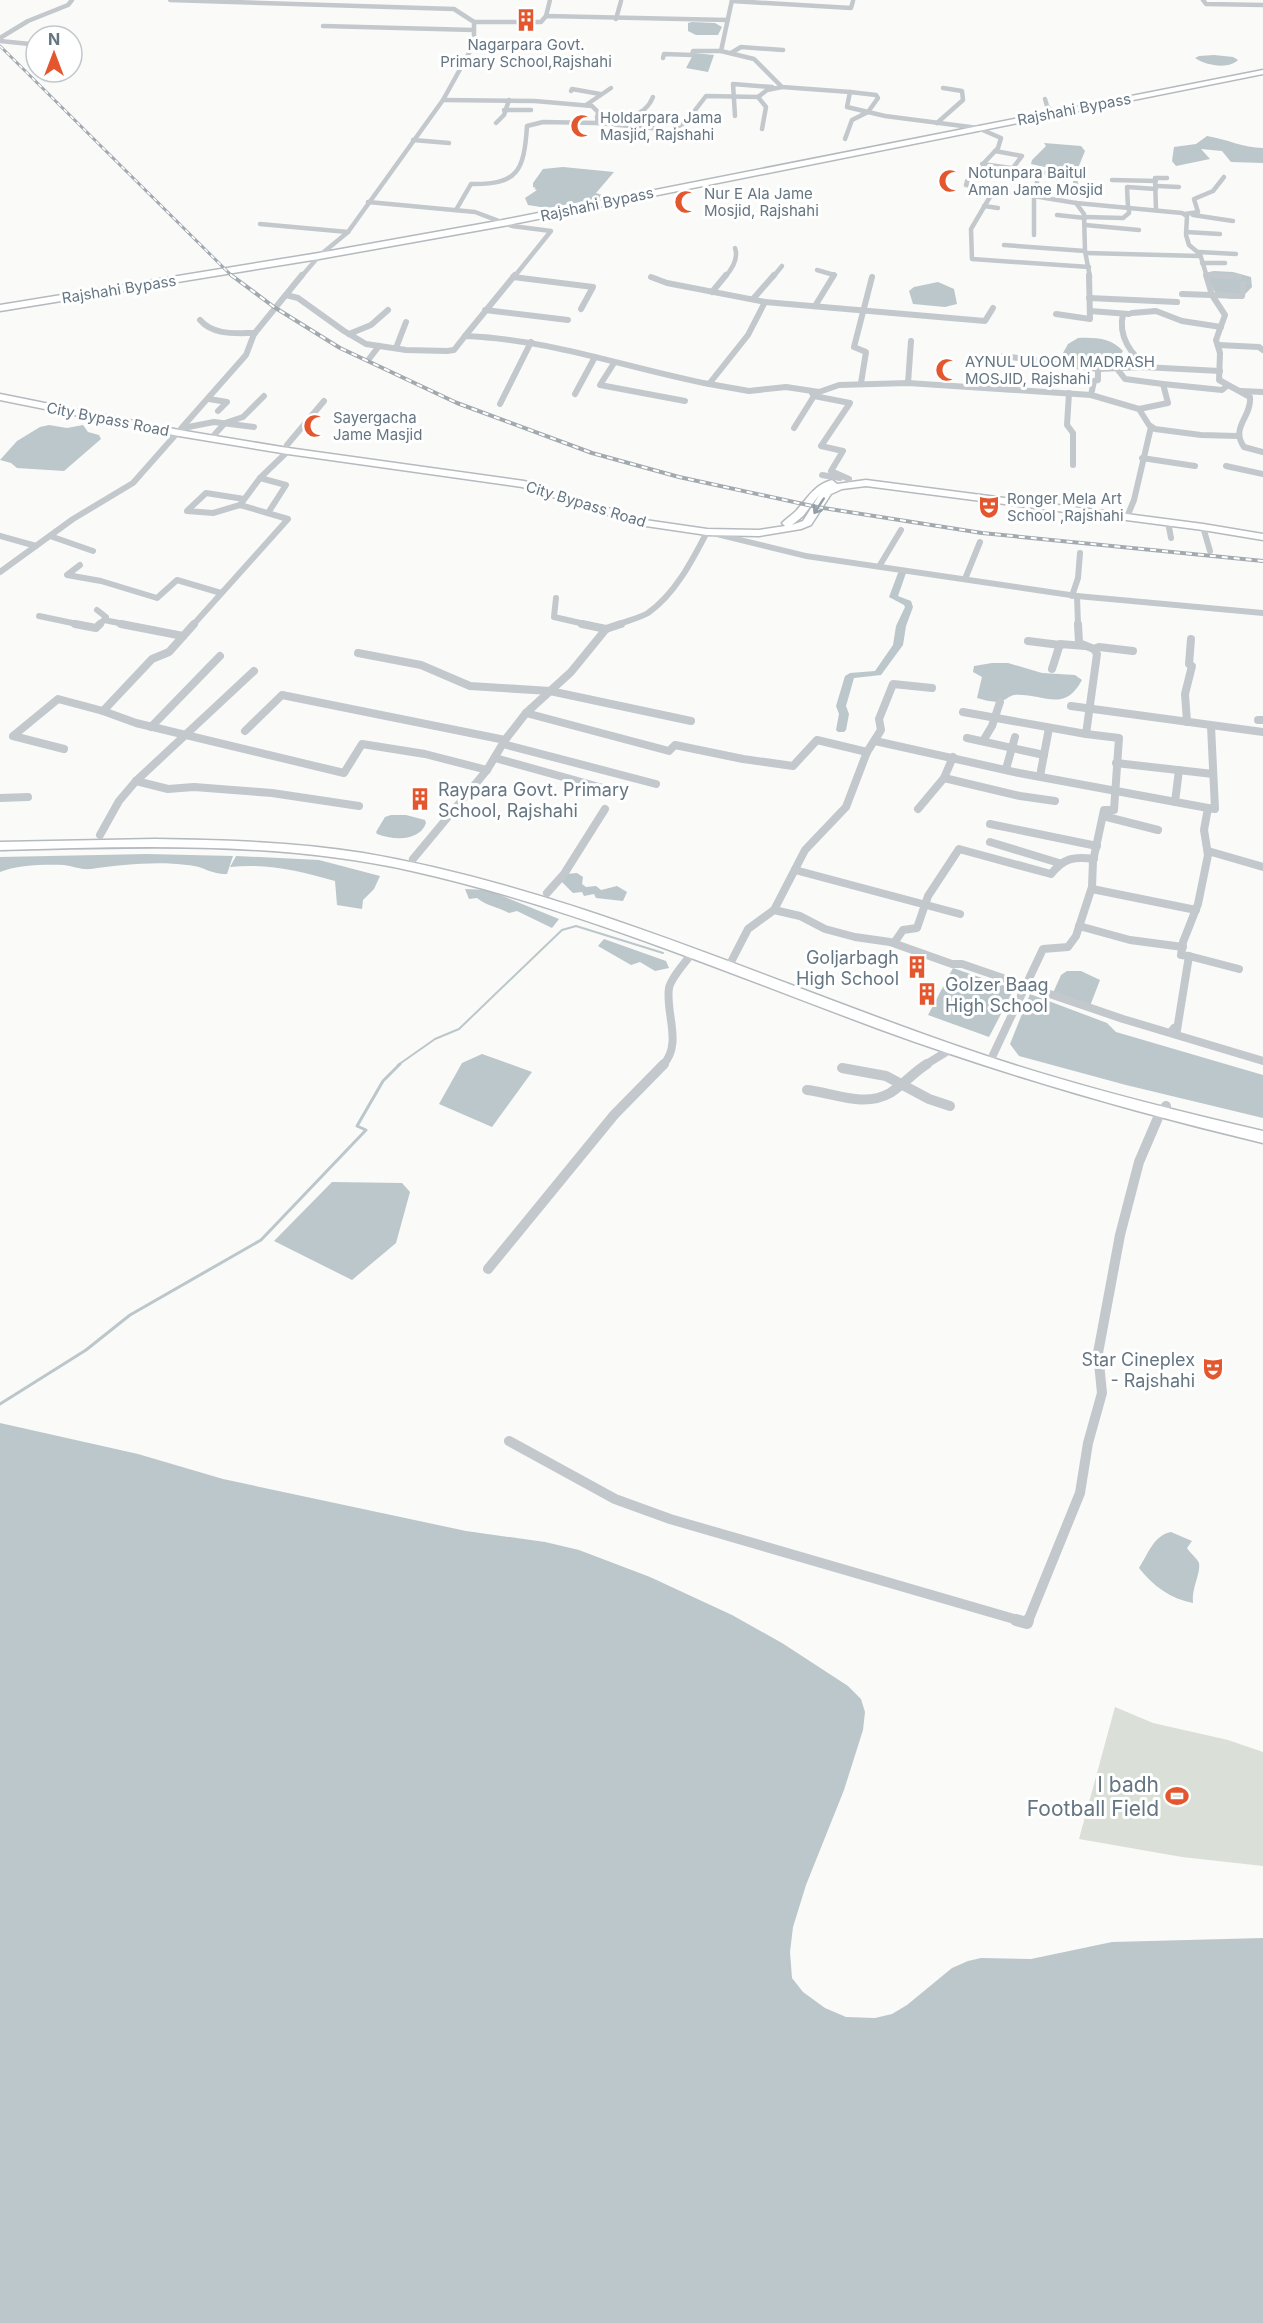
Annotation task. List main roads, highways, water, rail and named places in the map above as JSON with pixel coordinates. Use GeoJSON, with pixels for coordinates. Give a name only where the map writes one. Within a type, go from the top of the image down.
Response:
{"type":"FeatureCollection","features":[{"type":"Feature","properties":{"kind":"main road","name":"Rajshahi Bypass"},"geometry":{"type":"LineString","coordinates":[[0,308],[319,256],[503,223],[1262,74]]}},
{"type":"Feature","properties":{"kind":"main road"},"geometry":{"type":"LineString","coordinates":[[0,392],[181,430],[288,448],[526,480],[646,518],[704,527],[779,526],[800,515],[813,493],[820,488],[848,478],[958,489],[1263,531]]}},
{"type":"Feature","properties":{"kind":"main road","name":"City Bypass Road"},"geometry":{"type":"LineString","coordinates":[[0,397],[288,448],[524,484],[643,523],[707,532],[759,533],[797,527],[807,523],[827,492],[840,486],[859,483],[1128,514],[1263,537]]}},
{"type":"Feature","properties":{"kind":"main road"},"geometry":{"type":"LineString","coordinates":[[0,838],[100,835],[249,838],[313,844],[413,859],[546,893],[993,1055],[1163,1109],[1263,1127]]}},
{"type":"Feature","properties":{"kind":"main road"},"geometry":{"type":"LineString","coordinates":[[0,846],[96,843],[236,845],[309,851],[409,866],[518,893],[692,953],[951,1049],[1045,1080],[1263,1137]]}},
{"type":"Feature","properties":{"kind":"waterway"},"geometry":{"type":"LineString","coordinates":[[841,730],[844,714],[841,706],[850,676],[878,673],[898,645],[901,626],[909,607],[908,603],[893,597],[902,573]]}},
{"type":"Feature","properties":{"kind":"waterway"},"geometry":{"type":"LineString","coordinates":[[398,1065],[435,1039],[459,1029],[562,930],[576,926],[663,953]]}},
{"type":"Feature","properties":{"kind":"waterway"},"geometry":{"type":"LineString","coordinates":[[0,1404],[86,1350],[130,1315],[261,1240],[366,1130],[357,1126],[383,1081],[400,1064]]}},
{"type":"Feature","properties":{"kind":"railway"},"geometry":{"type":"LineString","coordinates":[[0,46],[233,277]]}},
{"type":"Feature","properties":{"kind":"railway"},"geometry":{"type":"LineString","coordinates":[[231,275],[274,307],[340,348],[457,403],[592,453],[679,477],[817,507],[982,533],[1263,561]]}},
{"type":"Feature","properties":{"kind":"place","name":"Nagarpara Govt. Primary School,Rajshahi"},"geometry":{"type":"Point","coordinates":[526,20]}},
{"type":"Feature","properties":{"kind":"place","name":"Holdarpara Jama Masjid, Rajshahi"},"geometry":{"type":"Point","coordinates":[582,126]}},
{"type":"Feature","properties":{"kind":"place","name":"Notunpara Baitul Aman Jame Mosjid"},"geometry":{"type":"Point","coordinates":[950,181]}},
{"type":"Feature","properties":{"kind":"place","name":"Nur E Ala Jame Mosjid, Rajshahi"},"geometry":{"type":"Point","coordinates":[686,202]}},
{"type":"Feature","properties":{"kind":"place","name":"AYNUL ULOOM MADRASH MOSJID, Rajshahi"},"geometry":{"type":"Point","coordinates":[947,370]}},
{"type":"Feature","properties":{"kind":"place","name":"Sayergacha Jame Masjid"},"geometry":{"type":"Point","coordinates":[315,426]}},
{"type":"Feature","properties":{"kind":"place","name":"Ronger Mela Art School ,Rajshahi"},"geometry":{"type":"Point","coordinates":[989,507]}},
{"type":"Feature","properties":{"kind":"place","name":"Raypara Govt. Primary School, Rajshahi"},"geometry":{"type":"Point","coordinates":[420,799]}},
{"type":"Feature","properties":{"kind":"place","name":"Goljarbagh High School"},"geometry":{"type":"Point","coordinates":[917,967]}},
{"type":"Feature","properties":{"kind":"place","name":"Golzer Baag High School"},"geometry":{"type":"Point","coordinates":[927,994]}},
{"type":"Feature","properties":{"kind":"place","name":"Star Cineplex - Rajshahi"},"geometry":{"type":"Point","coordinates":[1213,1369]}},
{"type":"Feature","properties":{"kind":"place","name":"I badh Football Field"},"geometry":{"type":"Point","coordinates":[1177,1796]}}]}
